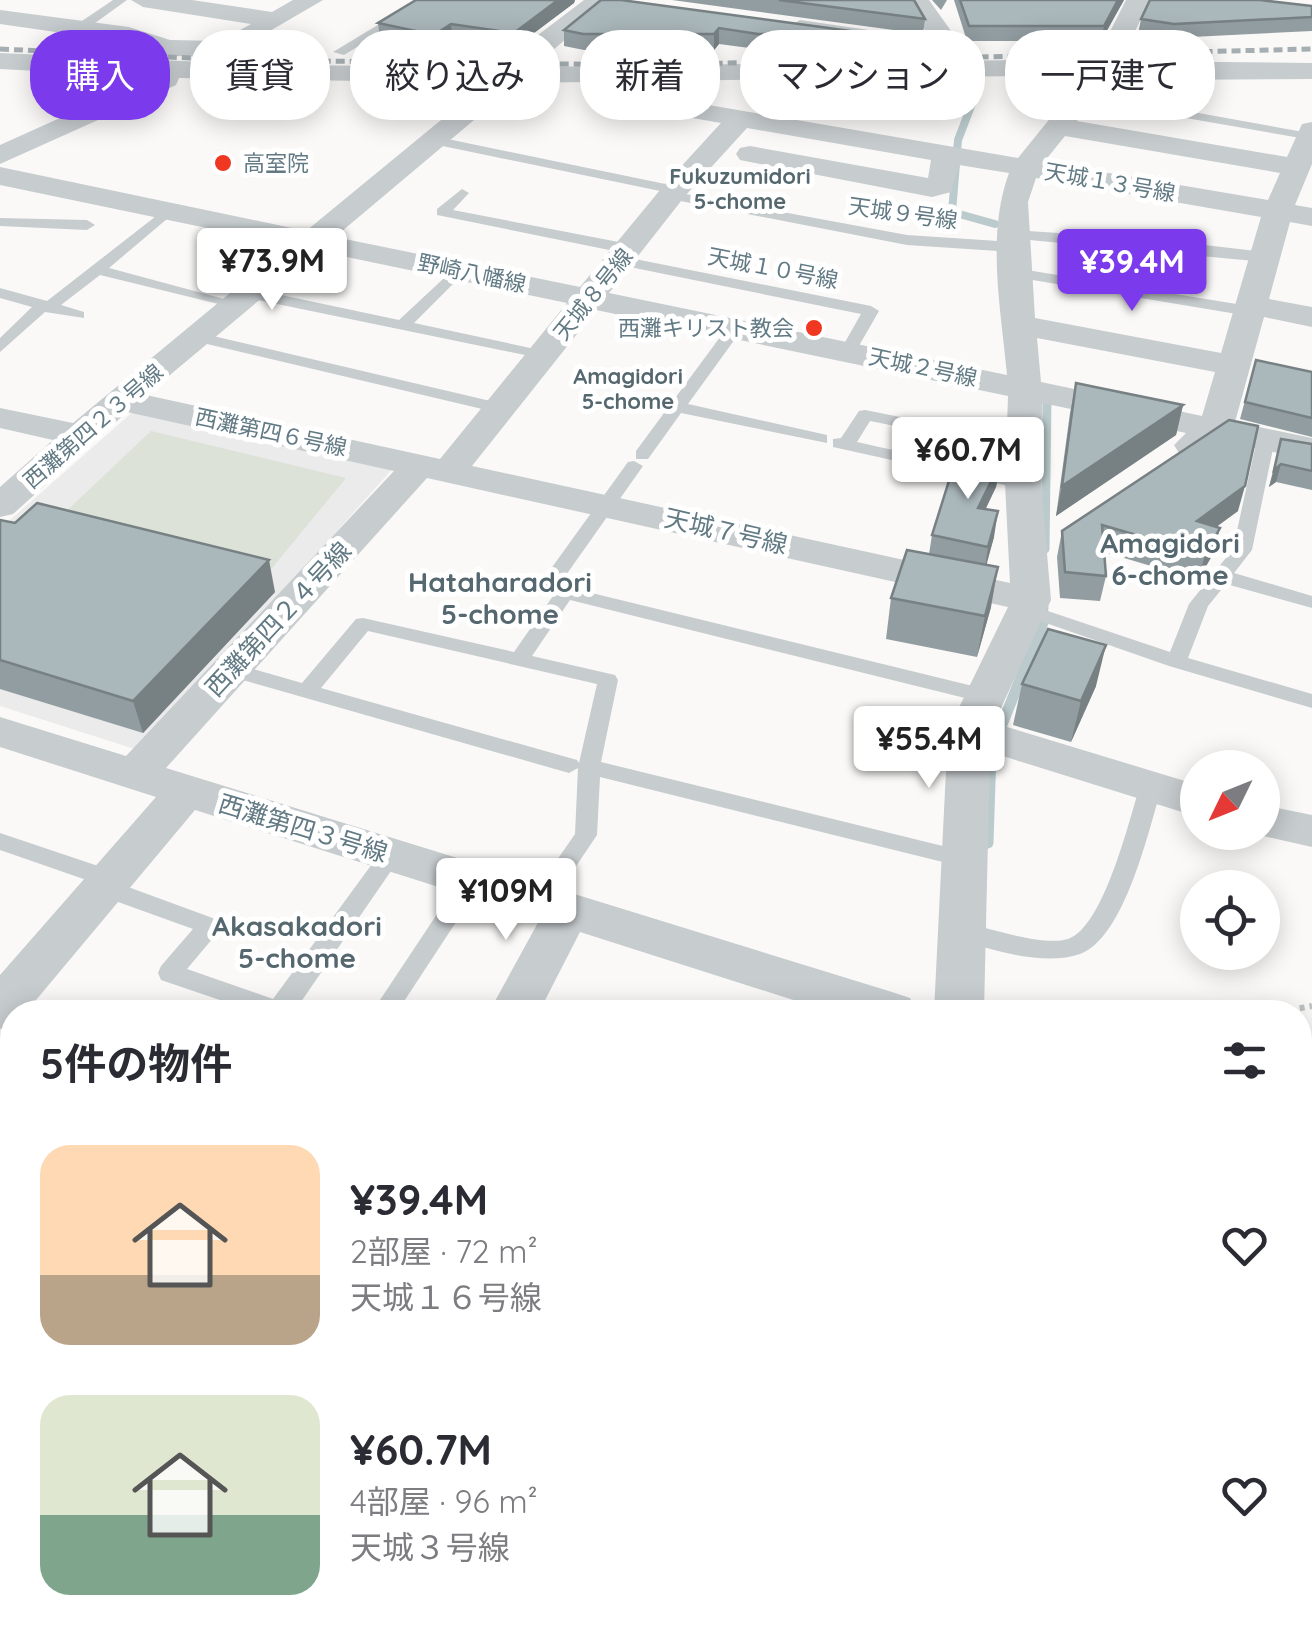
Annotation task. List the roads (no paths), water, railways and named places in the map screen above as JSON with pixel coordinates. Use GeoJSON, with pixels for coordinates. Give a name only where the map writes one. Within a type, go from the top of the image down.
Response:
{"type":"FeatureCollection","features":[{"type":"Feature","properties":{"kind":"street"},"geometry":{"type":"LineString","coordinates":[[143,0],[208,4],[276,20]]}},
{"type":"Feature","properties":{"kind":"street"},"geometry":{"type":"LineString","coordinates":[[258,30],[310,0]]}},
{"type":"Feature","properties":{"kind":"street"},"geometry":{"type":"LineString","coordinates":[[588,0],[605,2]]}},
{"type":"Feature","properties":{"kind":"street"},"geometry":{"type":"LineString","coordinates":[[917,0],[937,30]]}},
{"type":"Feature","properties":{"kind":"street"},"geometry":{"type":"LineString","coordinates":[[1128,30],[1138,0]]}},
{"type":"Feature","properties":{"kind":"street","name":"西灘第四２３号線"},"geometry":{"type":"LineString","coordinates":[[560,35],[605,2]]}},
{"type":"Feature","properties":{"kind":"street"},"geometry":{"type":"LineString","coordinates":[[0,17],[129,35],[168,48],[190,48]]}},
{"type":"Feature","properties":{"kind":"street"},"geometry":{"type":"LineString","coordinates":[[770,24],[808,30]]}},
{"type":"Feature","properties":{"kind":"street"},"geometry":{"type":"LineString","coordinates":[[330,51],[350,53]]}},
{"type":"Feature","properties":{"kind":"street"},"geometry":{"type":"LineString","coordinates":[[560,65],[740,58]]}},
{"type":"Feature","properties":{"kind":"street"},"geometry":{"type":"LineString","coordinates":[[560,66],[740,60]]}},
{"type":"Feature","properties":{"kind":"street"},"geometry":{"type":"LineString","coordinates":[[0,61],[138,70],[350,68]]}},
{"type":"Feature","properties":{"kind":"street"},"geometry":{"type":"LineString","coordinates":[[1215,75],[1291,78],[1312,99]]}},
{"type":"Feature","properties":{"kind":"street","name":"天城１３号線"},"geometry":{"type":"LineString","coordinates":[[560,77],[739,120],[1312,217]]}},
{"type":"Feature","properties":{"kind":"street"},"geometry":{"type":"LineString","coordinates":[[0,156],[78,120]]}},
{"type":"Feature","properties":{"kind":"street","name":"西灘第四２３号線"},"geometry":{"type":"LineString","coordinates":[[0,506],[120,400],[455,120]]}},
{"type":"Feature","properties":{"kind":"street","name":"天城８号線"},"geometry":{"type":"LineString","coordinates":[[436,467],[500,408],[673,193],[739,120]]}},
{"type":"Feature","properties":{"kind":"street"},"geometry":{"type":"LineString","coordinates":[[959,1000],[963,859],[985,725],[1039,611],[1045,544],[1023,484],[1025,388],[1013,252],[1013,202],[1026,167],[1063,120]]}},
{"type":"Feature","properties":{"kind":"street"},"geometry":{"type":"LineString","coordinates":[[1058,126],[1296,167]]}},
{"type":"Feature","properties":{"kind":"street"},"geometry":{"type":"LineString","coordinates":[[1160,467],[1216,428],[1244,367],[1250,308],[1278,211],[1311,133]]}},
{"type":"Feature","properties":{"kind":"street"},"geometry":{"type":"LineString","coordinates":[[750,154],[932,188],[941,186],[956,155]]}},
{"type":"Feature","properties":{"kind":"street","name":"野崎八幡線"},"geometry":{"type":"LineString","coordinates":[[0,176],[592,298]]}},
{"type":"Feature","properties":{"kind":"street","name":"天城２号線"},"geometry":{"type":"LineString","coordinates":[[592,298],[1312,448]]}},
{"type":"Feature","properties":{"kind":"street"},"geometry":{"type":"LineString","coordinates":[[1250,308],[1312,317]]}},
{"type":"Feature","properties":{"kind":"street"},"geometry":{"type":"LineString","coordinates":[[1019,324],[1244,367]]}},
{"type":"Feature","properties":{"kind":"street","name":"西灘第四６号線"},"geometry":{"type":"LineString","coordinates":[[120,400],[436,467]]}},
{"type":"Feature","properties":{"kind":"street"},"geometry":{"type":"LineString","coordinates":[[0,418],[82,436]]}},
{"type":"Feature","properties":{"kind":"street","name":"天城７号線"},"geometry":{"type":"LineString","coordinates":[[436,467],[606,504],[1039,611]]}},
{"type":"Feature","properties":{"kind":"street","name":"西灘第四２４号線"},"geometry":{"type":"LineString","coordinates":[[134,775],[232,670],[436,467]]}},
{"type":"Feature","properties":{"kind":"street"},"geometry":{"type":"LineString","coordinates":[[985,725],[1180,795]]}},
{"type":"Feature","properties":{"kind":"street","name":"西灘第四３号線"},"geometry":{"type":"LineString","coordinates":[[0,732],[853,1000]]}},
{"type":"Feature","properties":{"kind":"street"},"geometry":{"type":"LineString","coordinates":[[8,1000],[186,792]]}},
{"type":"Feature","properties":{"kind":"street"},"geometry":{"type":"LineString","coordinates":[[1280,825],[1312,831]]}},
{"type":"Feature","properties":{"kind":"street"},"geometry":{"type":"LineString","coordinates":[[519,1000],[554,907]]}},
{"type":"Feature","properties":{"kind":"lane"},"geometry":{"type":"LineString","coordinates":[[80,28],[121,0]]}},
{"type":"Feature","properties":{"kind":"lane"},"geometry":{"type":"LineString","coordinates":[[339,52],[426,2]]}},
{"type":"Feature","properties":{"kind":"lane"},"geometry":{"type":"LineString","coordinates":[[1215,117],[1311,133]]}},
{"type":"Feature","properties":{"kind":"lane","name":"天城９号線"},"geometry":{"type":"LineString","coordinates":[[432,140],[907,240],[1013,252]]}},
{"type":"Feature","properties":{"kind":"lane"},"geometry":{"type":"LineString","coordinates":[[462,193],[442,212],[625,255]]}},
{"type":"Feature","properties":{"kind":"lane"},"geometry":{"type":"LineString","coordinates":[[0,347],[169,210]]}},
{"type":"Feature","properties":{"kind":"lane"},"geometry":{"type":"LineString","coordinates":[[0,222],[87,225]]}},
{"type":"Feature","properties":{"kind":"lane"},"geometry":{"type":"LineString","coordinates":[[1013,252],[1152,244],[1265,257]]}},
{"type":"Feature","properties":{"kind":"lane"},"geometry":{"type":"LineString","coordinates":[[1013,252],[1250,308]]}},
{"type":"Feature","properties":{"kind":"lane","name":"天城１０号線"},"geometry":{"type":"LineString","coordinates":[[625,255],[870,311],[848,352]]}},
{"type":"Feature","properties":{"kind":"lane"},"geometry":{"type":"LineString","coordinates":[[97,270],[543,356]]}},
{"type":"Feature","properties":{"kind":"lane"},"geometry":{"type":"LineString","coordinates":[[402,326],[458,270]]}},
{"type":"Feature","properties":{"kind":"lane"},"geometry":{"type":"LineString","coordinates":[[0,293],[78,316]]}},
{"type":"Feature","properties":{"kind":"lane"},"geometry":{"type":"LineString","coordinates":[[735,328],[546,588],[985,725]]}},
{"type":"Feature","properties":{"kind":"lane"},"geometry":{"type":"LineString","coordinates":[[196,337],[500,408]]}},
{"type":"Feature","properties":{"kind":"lane"},"geometry":{"type":"LineString","coordinates":[[677,408],[1023,484]]}},
{"type":"Feature","properties":{"kind":"lane"},"geometry":{"type":"LineString","coordinates":[[835,442],[864,415],[1010,444]]}},
{"type":"Feature","properties":{"kind":"lane"},"geometry":{"type":"LineString","coordinates":[[1176,661],[1199,604],[1242,550],[1266,439]]}},
{"type":"Feature","properties":{"kind":"lane"},"geometry":{"type":"LineString","coordinates":[[1222,576],[1312,602]]}},
{"type":"Feature","properties":{"kind":"lane"},"geometry":{"type":"LineString","coordinates":[[519,660],[564,592]]}},
{"type":"Feature","properties":{"kind":"lane","name":"天城７号線"},"geometry":{"type":"LineString","coordinates":[[1039,611],[1176,661],[1312,702]]}},
{"type":"Feature","properties":{"kind":"lane"},"geometry":{"type":"LineString","coordinates":[[307,692],[363,624],[608,680],[579,766],[586,835],[554,907]]}},
{"type":"Feature","properties":{"kind":"lane"},"geometry":{"type":"LineString","coordinates":[[232,670],[579,766],[963,859]]}},
{"type":"Feature","properties":{"kind":"lane"},"geometry":{"type":"LineString","coordinates":[[962,932],[1057,949],[1078,946],[1104,919],[1150,786]]}},
{"type":"Feature","properties":{"kind":"lane"},"geometry":{"type":"LineString","coordinates":[[0,841],[210,926],[170,972],[247,1000]]}},
{"type":"Feature","properties":{"kind":"lane"},"geometry":{"type":"LineString","coordinates":[[289,1000],[391,856]]}},
{"type":"Feature","properties":{"kind":"lane"},"geometry":{"type":"LineString","coordinates":[[392,1000],[471,881]]}},
{"type":"Feature","properties":{"kind":"waterway"},"geometry":{"type":"LineString","coordinates":[[966,120],[958,140],[952,212],[995,224]]}},
{"type":"Feature","properties":{"kind":"waterway"},"geometry":{"type":"LineString","coordinates":[[1045,549],[1047,398]]}},
{"type":"Feature","properties":{"kind":"waterway"},"geometry":{"type":"LineString","coordinates":[[1043,622],[1044,607]]}},
{"type":"Feature","properties":{"kind":"waterway"},"geometry":{"type":"LineString","coordinates":[[988,843],[991,752],[1044,620]]}},
{"type":"Feature","properties":{"kind":"railway"},"geometry":{"type":"LineString","coordinates":[[0,49],[232,60],[647,65],[1312,49]]}},
{"type":"Feature","properties":{"kind":"place","name":"高室院"},"geometry":{"type":"Point","coordinates":[223,163]}},
{"type":"Feature","properties":{"kind":"place","name":"西灘キリスト教会"},"geometry":{"type":"Point","coordinates":[814,328]}},
{"type":"Feature","properties":{"kind":"district","name":"Fukuzumidori 5-chome"},"geometry":{"type":"Point","coordinates":[740,189]}},
{"type":"Feature","properties":{"kind":"district","name":"Amagidori 5-chome"},"geometry":{"type":"Point","coordinates":[628,388]}},
{"type":"Feature","properties":{"kind":"district","name":"Amagidori 6-chome"},"geometry":{"type":"Point","coordinates":[1170,559]}},
{"type":"Feature","properties":{"kind":"district","name":"Hataharadori 5-chome"},"geometry":{"type":"Point","coordinates":[500,598]}},
{"type":"Feature","properties":{"kind":"district","name":"Akasakadori 5-chome"},"geometry":{"type":"Point","coordinates":[297,942]}}]}
